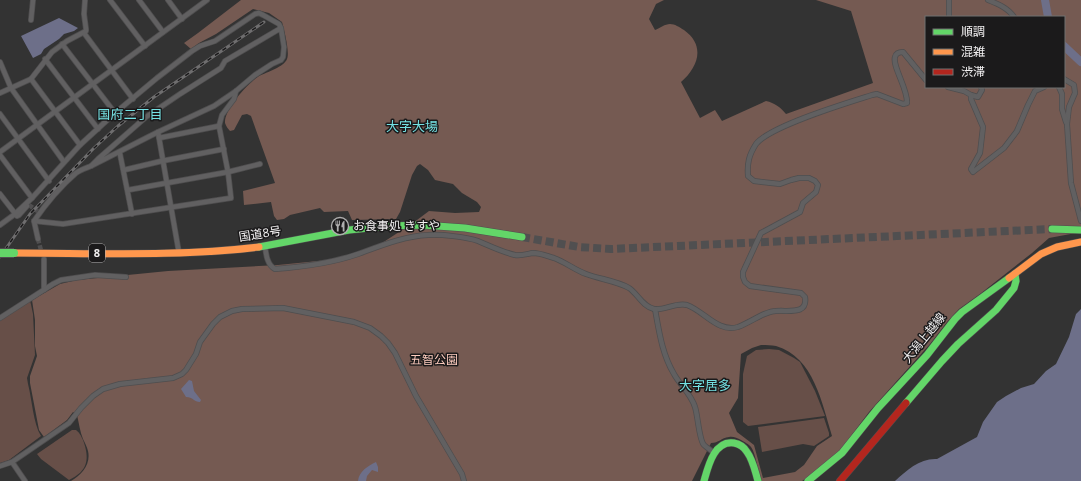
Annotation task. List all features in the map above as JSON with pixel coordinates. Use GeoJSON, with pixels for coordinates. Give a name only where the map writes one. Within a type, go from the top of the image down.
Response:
{"type":"FeatureCollection","features":[{"type":"Feature","properties":{"kind":"main road","name":"国道8号"},"geometry":{"type":"LineString","coordinates":[[0,253],[179,253],[224,251],[265,246],[348,230],[389,226],[423,225],[465,228],[522,237]]}},
{"type":"Feature","properties":{"kind":"main road"},"geometry":{"type":"LineString","coordinates":[[1052,229],[1080,227]]}},
{"type":"Feature","properties":{"kind":"main road","name":"大潟上越線"},"geometry":{"type":"LineString","coordinates":[[808,481],[842,453],[878,408],[927,356],[962,312],[1044,252],[1057,247],[1081,242]]}},
{"type":"Feature","properties":{"kind":"main road"},"geometry":{"type":"LineString","coordinates":[[840,481],[942,361],[958,344],[996,310],[1014,288],[1016,281],[1015,274]]}},
{"type":"Feature","properties":{"kind":"main road"},"geometry":{"type":"LineString","coordinates":[[704,481],[710,460],[714,453],[722,446],[732,443],[739,444],[747,451],[758,481]]}},
{"type":"Feature","properties":{"kind":"street"},"geometry":{"type":"LineString","coordinates":[[31,20],[33,0]]}},
{"type":"Feature","properties":{"kind":"street"},"geometry":{"type":"LineString","coordinates":[[0,93],[31,79],[45,59],[52,52],[62,44],[84,33],[86,29],[84,14],[85,0]]}},
{"type":"Feature","properties":{"kind":"street"},"geometry":{"type":"LineString","coordinates":[[110,0],[145,46]]}},
{"type":"Feature","properties":{"kind":"street"},"geometry":{"type":"LineString","coordinates":[[139,0],[163,32]]}},
{"type":"Feature","properties":{"kind":"street"},"geometry":{"type":"LineString","coordinates":[[168,0],[182,19]]}},
{"type":"Feature","properties":{"kind":"street"},"geometry":{"type":"LineString","coordinates":[[32,198],[0,154],[18,139],[182,19],[200,2],[207,0]]}},
{"type":"Feature","properties":{"kind":"street"},"geometry":{"type":"LineString","coordinates":[[949,0],[949,16]]}},
{"type":"Feature","properties":{"kind":"street"},"geometry":{"type":"LineString","coordinates":[[988,0],[1002,6],[1013,16]]}},
{"type":"Feature","properties":{"kind":"street"},"geometry":{"type":"LineString","coordinates":[[0,225],[15,214],[32,198],[80,145],[115,113],[192,51],[200,46],[215,41],[255,14],[269,18],[279,24],[284,47],[283,57],[281,60],[255,75],[236,91],[214,106],[78,172],[63,185],[34,221],[38,239]]}},
{"type":"Feature","properties":{"kind":"street"},"geometry":{"type":"LineString","coordinates":[[91,166],[146,118],[221,68],[225,61],[280,28]]}},
{"type":"Feature","properties":{"kind":"street"},"geometry":{"type":"LineString","coordinates":[[84,33],[133,99]]}},
{"type":"Feature","properties":{"kind":"street"},"geometry":{"type":"LineString","coordinates":[[62,44],[115,113]]}},
{"type":"Feature","properties":{"kind":"street"},"geometry":{"type":"LineString","coordinates":[[265,246],[268,261],[275,269],[325,263],[358,254],[370,249],[428,234],[462,237],[478,241],[516,255],[533,253],[542,254],[554,258],[584,274],[625,286],[646,305],[655,309],[679,304],[686,305],[719,325],[729,328],[738,327],[769,312],[796,311],[803,308],[806,302],[805,296],[801,293],[750,286],[745,282],[743,277],[743,272],[761,233],[800,212],[803,203],[816,192],[818,185],[815,181],[809,178],[791,180],[780,184],[754,181],[748,176],[749,158],[757,144],[764,137],[775,130],[810,116],[872,95],[877,94],[903,104],[906,103],[907,98],[905,90],[896,67],[895,56],[898,53],[903,52],[925,79]]}},
{"type":"Feature","properties":{"kind":"street"},"geometry":{"type":"LineString","coordinates":[[45,59],[98,129]]}},
{"type":"Feature","properties":{"kind":"street"},"geometry":{"type":"LineString","coordinates":[[0,62],[11,88],[64,162]]}},
{"type":"Feature","properties":{"kind":"street"},"geometry":{"type":"LineString","coordinates":[[31,79],[80,145]]}},
{"type":"Feature","properties":{"kind":"street"},"geometry":{"type":"LineString","coordinates":[[1065,80],[1074,85],[1075,93],[1069,108],[1067,124],[1071,183],[1080,227]]}},
{"type":"Feature","properties":{"kind":"street"},"geometry":{"type":"LineString","coordinates":[[952,88],[978,97],[982,90],[981,88]]}},
{"type":"Feature","properties":{"kind":"street"},"geometry":{"type":"LineString","coordinates":[[971,95],[971,99],[983,127],[980,153],[971,169],[973,172],[1004,148],[1017,131],[1035,91],[1042,88]]}},
{"type":"Feature","properties":{"kind":"street"},"geometry":{"type":"LineString","coordinates":[[1059,88],[1062,94],[1062,109],[1067,124]]}},
{"type":"Feature","properties":{"kind":"street"},"geometry":{"type":"LineString","coordinates":[[34,221],[63,224],[231,198],[228,172],[219,126],[222,115],[234,99],[236,91]]}},
{"type":"Feature","properties":{"kind":"street"},"geometry":{"type":"LineString","coordinates":[[0,114],[48,181]]}},
{"type":"Feature","properties":{"kind":"street"},"geometry":{"type":"LineString","coordinates":[[159,138],[219,126]]}},
{"type":"Feature","properties":{"kind":"street"},"geometry":{"type":"LineString","coordinates":[[158,132],[179,253]]}},
{"type":"Feature","properties":{"kind":"street"},"geometry":{"type":"LineString","coordinates":[[124,170],[224,149]]}},
{"type":"Feature","properties":{"kind":"street"},"geometry":{"type":"LineString","coordinates":[[120,154],[132,214]]}},
{"type":"Feature","properties":{"kind":"street"},"geometry":{"type":"LineString","coordinates":[[128,190],[228,172],[260,164]]}},
{"type":"Feature","properties":{"kind":"street"},"geometry":{"type":"LineString","coordinates":[[0,194],[17,216],[19,216],[29,205]]}},
{"type":"Feature","properties":{"kind":"street"},"geometry":{"type":"LineString","coordinates":[[44,259],[44,290]]}},
{"type":"Feature","properties":{"kind":"street"},"geometry":{"type":"LineString","coordinates":[[0,318],[61,280],[95,275],[126,278]]}},
{"type":"Feature","properties":{"kind":"street"},"geometry":{"type":"LineString","coordinates":[[0,466],[12,462],[69,423],[89,400],[103,389],[120,384],[173,378],[182,374],[196,354],[200,342],[220,317],[242,309],[283,308],[354,322],[370,328],[381,336],[395,353],[416,396],[462,474],[464,481]]}},
{"type":"Feature","properties":{"kind":"street"},"geometry":{"type":"LineString","coordinates":[[655,309],[662,346],[668,363],[695,406],[703,445],[714,453]]}},
{"type":"Feature","properties":{"kind":"street"},"geometry":{"type":"LineString","coordinates":[[12,462],[25,481]]}},
{"type":"Feature","properties":{"kind":"shaded area"},"geometry":{"type":"Polygon","coordinates":[[[30,300],[33,314],[35,355],[27,378],[34,418],[41,436],[9,460],[0,463],[0,321],[30,300]]]}},
{"type":"Feature","properties":{"kind":"shaded area"},"geometry":{"type":"Polygon","coordinates":[[[756,350],[779,350],[800,362],[815,391],[825,416],[748,426],[743,422],[743,374],[747,356],[756,350]]]}},
{"type":"Feature","properties":{"kind":"shaded area"},"geometry":{"type":"Polygon","coordinates":[[[824,418],[829,436],[814,446],[803,444],[762,452],[758,427],[824,418]]]}},
{"type":"Feature","properties":{"kind":"shaded area"},"geometry":{"type":"Polygon","coordinates":[[[72,430],[76,430],[81,436],[87,459],[84,468],[80,473],[69,480],[41,459],[37,454],[72,430]]]}},
{"type":"Feature","properties":{"kind":"green space","name":"五智公園"},"geometry":{"type":"Polygon","coordinates":[[[241,0],[664,0],[656,4],[649,19],[655,30],[672,24],[684,30],[691,36],[695,43],[697,56],[692,70],[681,82],[700,118],[715,110],[722,121],[766,101],[782,109],[786,114],[873,83],[851,11],[816,0],[1081,0],[1081,231],[1049,238],[1032,253],[959,309],[869,412],[842,448],[833,457],[802,481],[761,481],[756,458],[751,447],[735,437],[730,437],[711,443],[692,481],[71,481],[79,476],[85,469],[89,456],[88,451],[81,433],[77,415],[73,412],[67,420],[44,437],[39,430],[30,383],[30,376],[37,356],[35,346],[35,320],[32,300],[60,284],[77,280],[168,271],[278,265],[328,260],[352,254],[382,243],[429,211],[455,213],[479,212],[481,207],[477,202],[462,193],[453,184],[435,180],[428,170],[420,164],[417,166],[412,175],[400,212],[396,219],[352,220],[348,211],[324,212],[320,208],[290,215],[284,219],[277,220],[274,216],[271,202],[244,205],[243,191],[275,183],[251,116],[247,114],[242,115],[234,130],[230,131],[225,123],[226,117],[232,104],[254,79],[279,67],[287,59],[287,46],[282,22],[269,13],[253,9],[191,49],[184,43],[241,0]],[[761,345],[741,354],[738,398],[729,413],[737,432],[754,445],[763,478],[795,472],[804,465],[817,446],[832,436],[820,396],[808,371],[799,360],[789,352],[770,345],[761,345]]]}},
{"type":"Feature","properties":{"kind":"water"},"geometry":{"type":"Polygon","coordinates":[[[59,18],[78,28],[64,34],[44,49],[41,54],[33,58],[21,36],[59,18]]]}},
{"type":"Feature","properties":{"kind":"water"},"geometry":{"type":"Polygon","coordinates":[[[1081,309],[1081,481],[895,481],[919,463],[925,460],[937,459],[977,437],[983,422],[997,402],[1021,388],[1034,384],[1046,371],[1056,364],[1069,337],[1076,314],[1081,309]]]}},
{"type":"Feature","properties":{"kind":"water"},"geometry":{"type":"Polygon","coordinates":[[[189,380],[192,381],[194,391],[201,400],[200,402],[186,397],[181,389],[189,380]]]}},
{"type":"Feature","properties":{"kind":"water"},"geometry":{"type":"Polygon","coordinates":[[[376,462],[378,472],[372,470],[367,476],[366,481],[358,481],[360,474],[367,467],[376,462]]]}},
{"type":"Feature","properties":{"kind":"waterway"},"geometry":{"type":"LineString","coordinates":[[1045,0],[1048,16]]}},
{"type":"Feature","properties":{"kind":"waterway"},"geometry":{"type":"LineString","coordinates":[[1065,47],[1081,62]]}},
{"type":"Feature","properties":{"kind":"tunnel"},"geometry":{"type":"LineString","coordinates":[[29,205],[40,213]]}},
{"type":"Feature","properties":{"kind":"tunnel"},"geometry":{"type":"LineString","coordinates":[[522,237],[579,247],[611,249],[1052,229]]}},
{"type":"Feature","properties":{"kind":"tunnel"},"geometry":{"type":"LineString","coordinates":[[38,239],[42,254]]}},
{"type":"Feature","properties":{"kind":"railway"},"geometry":{"type":"LineString","coordinates":[[0,257],[30,214],[94,148],[118,126],[154,97],[264,22]]}},
{"type":"Feature","properties":{"kind":"traffic: fast"},"geometry":{"type":"LineString","coordinates":[[259,247],[349,230],[389,226],[423,225],[465,228],[522,237]]}},
{"type":"Feature","properties":{"kind":"traffic: fast"},"geometry":{"type":"LineString","coordinates":[[1052,229],[1081,230]]}},
{"type":"Feature","properties":{"kind":"traffic: fast"},"geometry":{"type":"LineString","coordinates":[[0,253],[14,253]]}},
{"type":"Feature","properties":{"kind":"traffic: fast"},"geometry":{"type":"LineString","coordinates":[[906,403],[958,344],[996,310],[1014,288],[1016,281],[1015,274]]}},
{"type":"Feature","properties":{"kind":"traffic: fast"},"geometry":{"type":"LineString","coordinates":[[808,481],[842,453],[878,408],[927,355],[955,319],[962,312],[1009,278]]}},
{"type":"Feature","properties":{"kind":"traffic: fast"},"geometry":{"type":"LineString","coordinates":[[704,481],[713,456],[721,446],[727,443],[738,444],[746,450],[754,466],[758,481]]}},
{"type":"Feature","properties":{"kind":"traffic: slow"},"geometry":{"type":"LineString","coordinates":[[1009,278],[1041,254],[1057,247],[1081,242]]}},
{"type":"Feature","properties":{"kind":"traffic: slow"},"geometry":{"type":"LineString","coordinates":[[14,253],[168,253],[259,247]]}},
{"type":"Feature","properties":{"kind":"traffic: jam"},"geometry":{"type":"LineString","coordinates":[[840,481],[906,403]]}},
{"type":"Feature","properties":{"kind":"place","name":"お食事処 きすや"},"geometry":{"type":"Point","coordinates":[340,226]}},
{"type":"Feature","properties":{"kind":"district","name":"国府二丁目"},"geometry":{"type":"Point","coordinates":[130,114]}},
{"type":"Feature","properties":{"kind":"district","name":"大字大場"},"geometry":{"type":"Point","coordinates":[412,126]}},
{"type":"Feature","properties":{"kind":"district","name":"大字居多"},"geometry":{"type":"Point","coordinates":[705,385]}}]}
